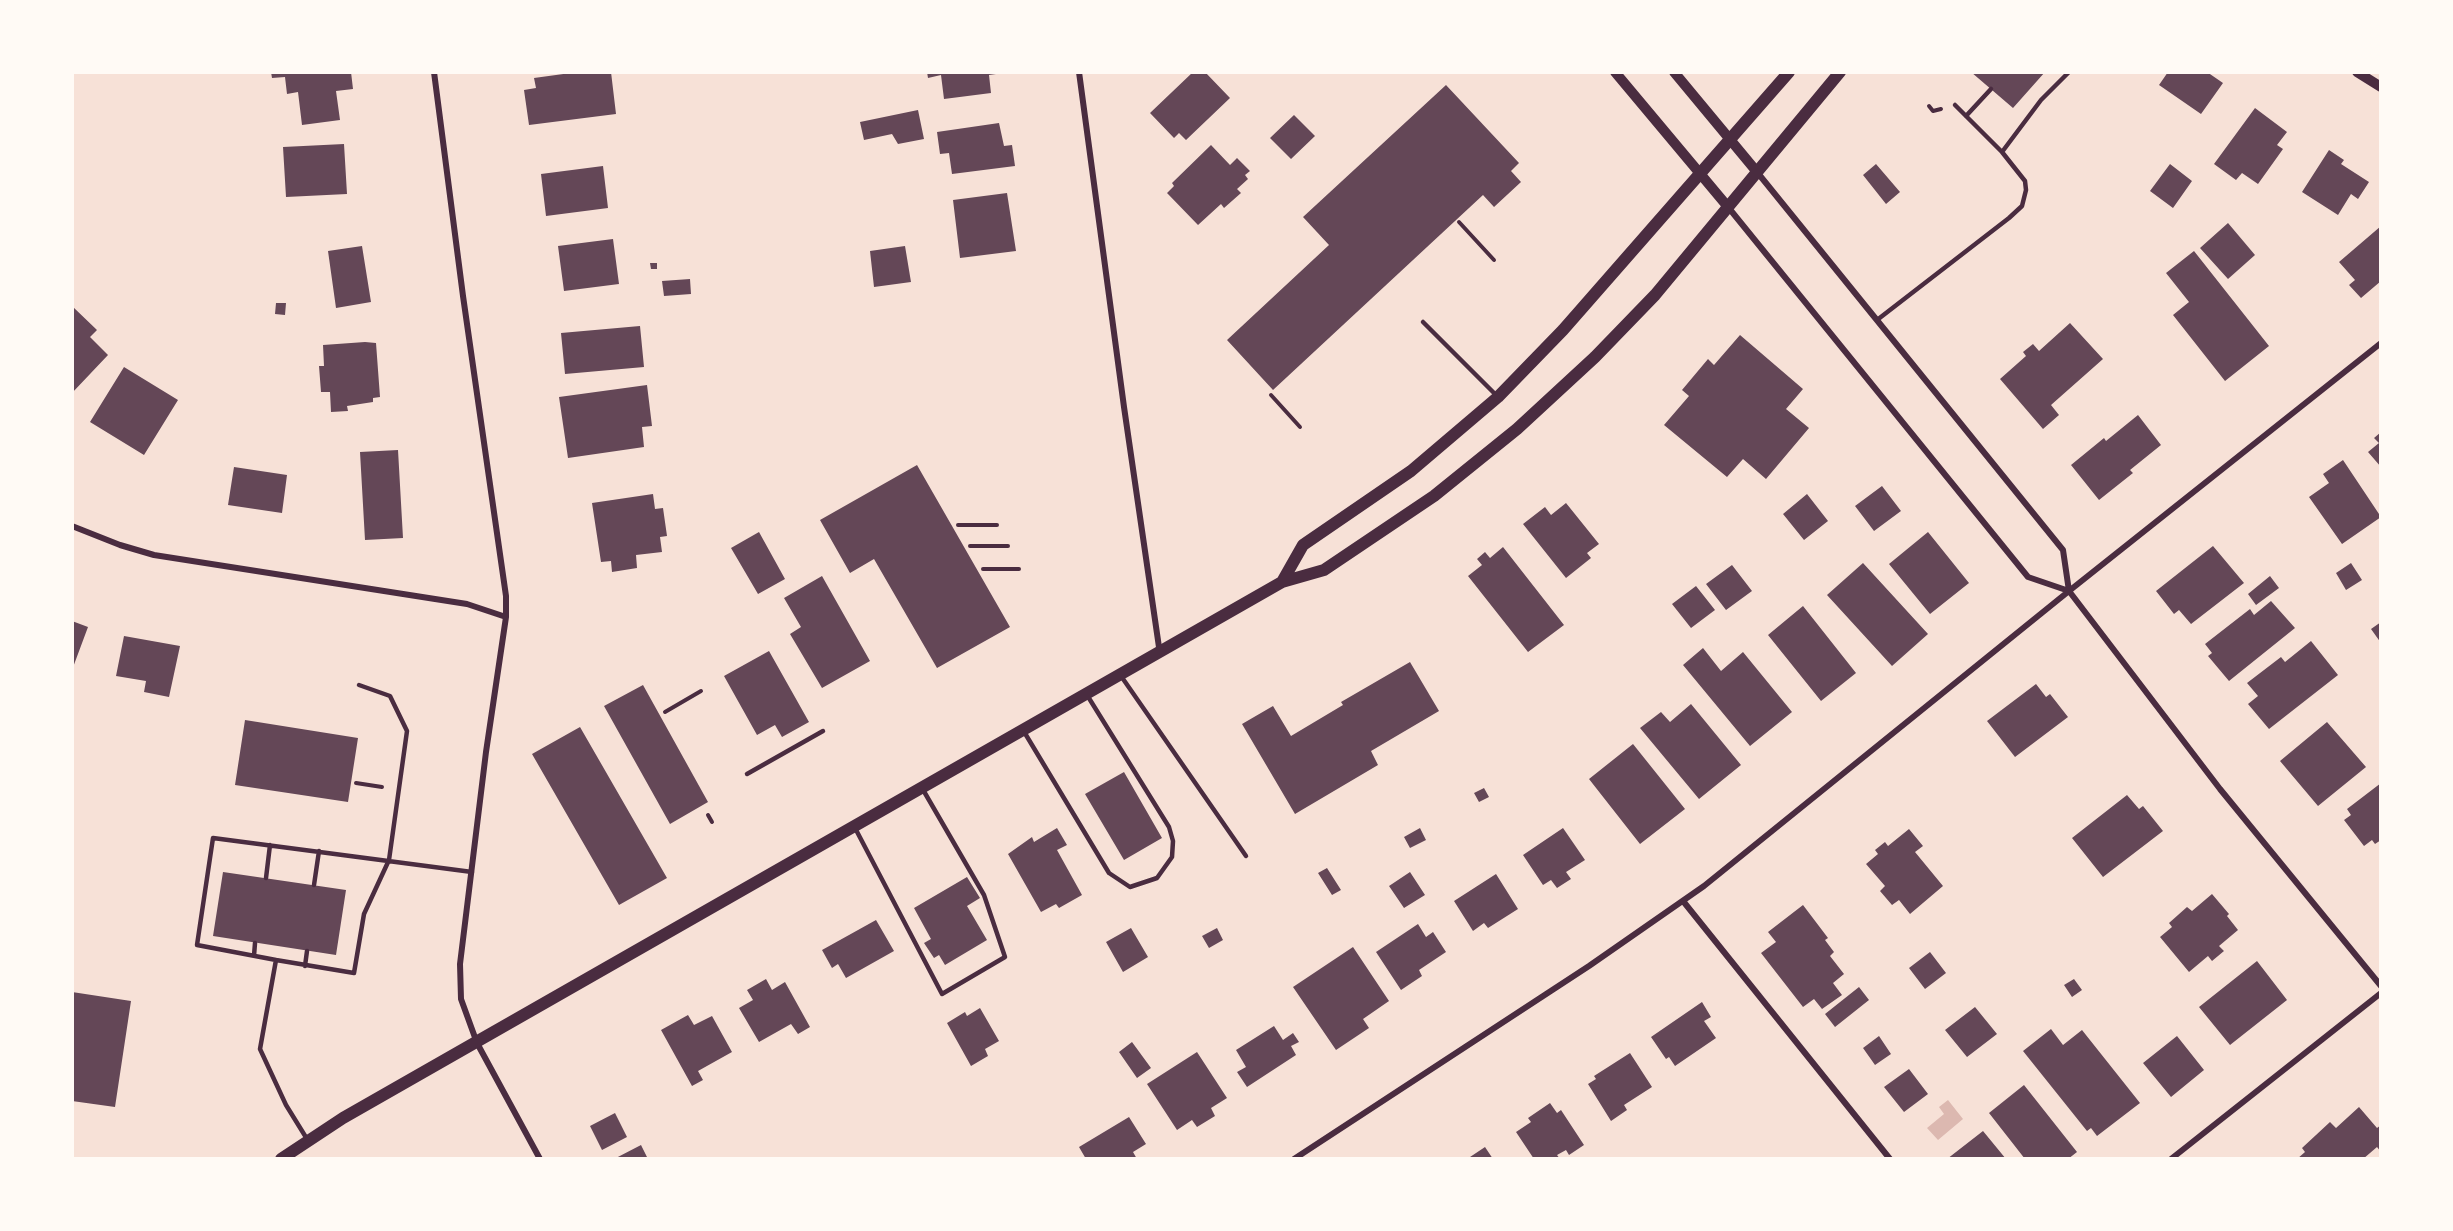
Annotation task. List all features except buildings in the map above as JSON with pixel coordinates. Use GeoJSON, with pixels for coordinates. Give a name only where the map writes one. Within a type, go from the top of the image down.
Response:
{"type":"FeatureCollection","features":[{"type":"Feature","properties":{"kind":"main road"},"geometry":{"type":"LineString","coordinates":[[1282,582],[1303,545],[1411,471],[1498,397],[1563,330],[1789,72]]}},
{"type":"Feature","properties":{"kind":"main road"},"geometry":{"type":"LineString","coordinates":[[280,1159],[343,1118],[1160,654],[1282,582],[1324,570],[1434,496],[1517,429],[1595,357],[1655,295],[1840,72]]}},
{"type":"Feature","properties":{"kind":"street"},"geometry":{"type":"LineString","coordinates":[[434,72],[506,596],[506,617],[460,964],[461,999],[477,1043],[540,1159]]}},
{"type":"Feature","properties":{"kind":"street"},"geometry":{"type":"LineString","coordinates":[[1079,72],[1160,654]]}},
{"type":"Feature","properties":{"kind":"street"},"geometry":{"type":"LineString","coordinates":[[1615,72],[1728,207],[2028,577],[2068,591]]}},
{"type":"Feature","properties":{"kind":"street"},"geometry":{"type":"LineString","coordinates":[[1674,72],[2063,550],[2068,591],[2220,789],[2381,986]]}},
{"type":"Feature","properties":{"kind":"street"},"geometry":{"type":"LineString","coordinates":[[2357,72],[2381,87]]}},
{"type":"Feature","properties":{"kind":"street"},"geometry":{"type":"LineString","coordinates":[[1294,1159],[1683,901],[1736,861],[2068,591],[2381,344]]}},
{"type":"Feature","properties":{"kind":"street"},"geometry":{"type":"LineString","coordinates":[[72,526],[120,545],[154,555],[467,604],[506,617]]}},
{"type":"Feature","properties":{"kind":"street"},"geometry":{"type":"LineString","coordinates":[[1683,901],[1890,1159]]}},
{"type":"Feature","properties":{"kind":"street"},"geometry":{"type":"LineString","coordinates":[[2171,1159],[2381,993]]}},
{"type":"Feature","properties":{"kind":"lane"},"geometry":{"type":"LineString","coordinates":[[2002,152],[2041,100],[2069,72]]}},
{"type":"Feature","properties":{"kind":"lane"},"geometry":{"type":"LineString","coordinates":[[1966,116],[1991,89]]}},
{"type":"Feature","properties":{"kind":"lane"},"geometry":{"type":"LineString","coordinates":[[1877,320],[2022,206],[2026,190],[2025,181],[2002,152],[1955,105]]}},
{"type":"Feature","properties":{"kind":"lane"},"geometry":{"type":"LineString","coordinates":[[1423,322],[1498,397]]}},
{"type":"Feature","properties":{"kind":"lane"},"geometry":{"type":"LineString","coordinates":[[1121,676],[1246,856]]}},
{"type":"Feature","properties":{"kind":"lane"},"geometry":{"type":"LineString","coordinates":[[359,684],[390,696],[407,731],[389,860],[364,914],[354,973],[197,945],[213,838],[389,860],[472,872]]}},
{"type":"Feature","properties":{"kind":"lane"},"geometry":{"type":"LineString","coordinates":[[1023,730],[1108,873],[1130,887],[1157,878],[1172,857],[1173,841],[1169,827],[1087,695]]}},
{"type":"Feature","properties":{"kind":"lane"},"geometry":{"type":"LineString","coordinates":[[747,774],[823,731]]}},
{"type":"Feature","properties":{"kind":"lane"},"geometry":{"type":"LineString","coordinates":[[854,826],[942,994],[1005,957],[984,895],[921,788]]}},
{"type":"Feature","properties":{"kind":"lane"},"geometry":{"type":"LineString","coordinates":[[266,878],[270,845]]}},
{"type":"Feature","properties":{"kind":"lane"},"geometry":{"type":"LineString","coordinates":[[314,885],[319,851]]}},
{"type":"Feature","properties":{"kind":"lane"},"geometry":{"type":"LineString","coordinates":[[254,956],[255,943]]}},
{"type":"Feature","properties":{"kind":"lane"},"geometry":{"type":"LineString","coordinates":[[306,966],[307,951]]}},
{"type":"Feature","properties":{"kind":"lane"},"geometry":{"type":"LineString","coordinates":[[276,960],[260,1049],[286,1105],[308,1141]]}},
{"type":"Feature","properties":{"kind":"path"},"geometry":{"type":"LineString","coordinates":[[1459,222],[1494,260]]}},
{"type":"Feature","properties":{"kind":"path"},"geometry":{"type":"LineString","coordinates":[[1271,395],[1300,427]]}},
{"type":"Feature","properties":{"kind":"path"},"geometry":{"type":"LineString","coordinates":[[958,525],[997,525]]}},
{"type":"Feature","properties":{"kind":"path"},"geometry":{"type":"LineString","coordinates":[[970,546],[1008,546]]}},
{"type":"Feature","properties":{"kind":"path"},"geometry":{"type":"LineString","coordinates":[[983,569],[1019,569]]}},
{"type":"Feature","properties":{"kind":"path"},"geometry":{"type":"LineString","coordinates":[[664,712],[701,691]]}},
{"type":"Feature","properties":{"kind":"path"},"geometry":{"type":"LineString","coordinates":[[356,783],[399,789]]}},
{"type":"Feature","properties":{"kind":"path"},"geometry":{"type":"LineString","coordinates":[[708,815],[712,822]]}},
{"type":"Feature","properties":{"kind":"shaded area"},"geometry":{"type":"Polygon","coordinates":[[[1948,1100],[1963,1119],[1938,1140],[1927,1128],[1944,1114],[1939,1107],[1948,1100]]]}}]}
